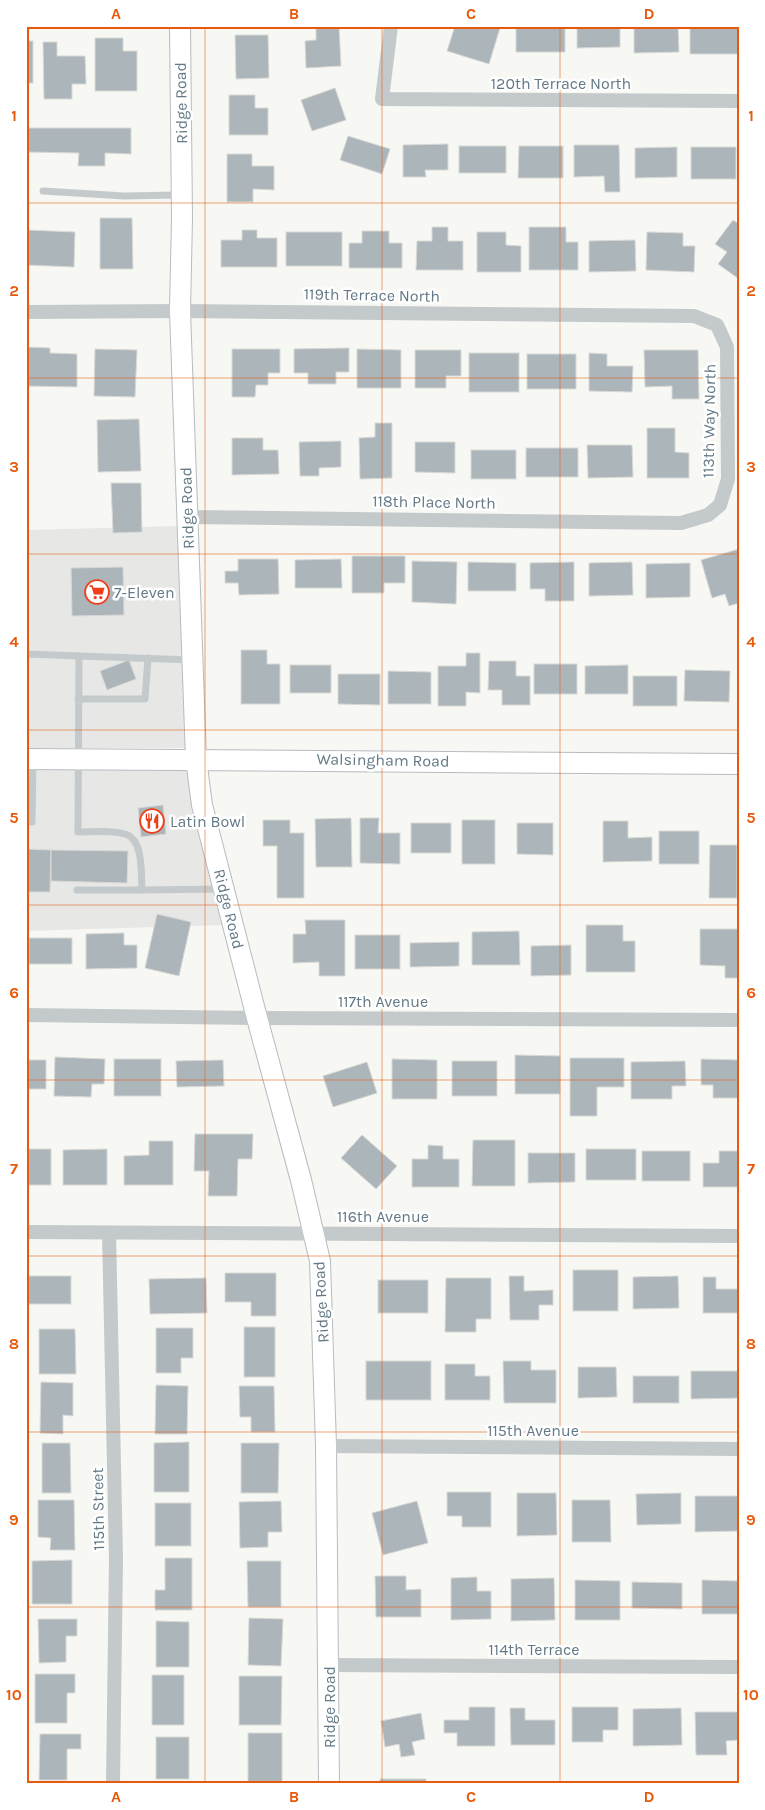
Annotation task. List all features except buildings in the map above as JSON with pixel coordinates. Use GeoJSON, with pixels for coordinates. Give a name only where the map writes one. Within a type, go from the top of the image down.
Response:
{"type":"FeatureCollection","features":[{"type":"Feature","properties":{"kind":"street","name":"Ridge Road"},"geometry":{"type":"LineString","coordinates":[[180,26],[182,195],[180,311],[196,759],[202,805],[320,1260],[326,1446],[329,1784]]}},
{"type":"Feature","properties":{"kind":"street","name":"120th Terrace North"},"geometry":{"type":"LineString","coordinates":[[391,26],[382,99],[739,101]]}},
{"type":"Feature","properties":{"kind":"street","name":"119th Terrace North"},"geometry":{"type":"LineString","coordinates":[[26,312],[180,311],[694,316],[717,325]]}},
{"type":"Feature","properties":{"kind":"street","name":"113th Way North"},"geometry":{"type":"LineString","coordinates":[[681,523],[708,515],[720,505],[728,479],[727,347],[717,325]]}},
{"type":"Feature","properties":{"kind":"street","name":"118th Place North"},"geometry":{"type":"LineString","coordinates":[[188,517],[681,523]]}},
{"type":"Feature","properties":{"kind":"street","name":"Walsingham Road"},"geometry":{"type":"LineString","coordinates":[[29,759],[739,764]]}},
{"type":"Feature","properties":{"kind":"street","name":"117th Avenue"},"geometry":{"type":"LineString","coordinates":[[26,1014],[257,1018],[739,1020]]}},
{"type":"Feature","properties":{"kind":"street","name":"116th Avenue"},"geometry":{"type":"LineString","coordinates":[[26,1232],[739,1236]]}},
{"type":"Feature","properties":{"kind":"street","name":"115th Street"},"geometry":{"type":"LineString","coordinates":[[109,1233],[116,1558],[113,1784]]}},
{"type":"Feature","properties":{"kind":"street","name":"115th Avenue"},"geometry":{"type":"LineString","coordinates":[[326,1446],[739,1449]]}},
{"type":"Feature","properties":{"kind":"street","name":"114th Terrace"},"geometry":{"type":"LineString","coordinates":[[328,1665],[739,1667]]}},
{"type":"Feature","properties":{"kind":"lane"},"geometry":{"type":"LineString","coordinates":[[43,191],[124,196],[182,195]]}},
{"type":"Feature","properties":{"kind":"lane"},"geometry":{"type":"LineString","coordinates":[[26,654],[192,660]]}},
{"type":"Feature","properties":{"kind":"lane"},"geometry":{"type":"LineString","coordinates":[[79,656],[78,832],[126,834],[134,840],[140,854],[142,890]]}},
{"type":"Feature","properties":{"kind":"lane"},"geometry":{"type":"LineString","coordinates":[[78,699],[145,699],[148,658]]}},
{"type":"Feature","properties":{"kind":"lane"},"geometry":{"type":"LineString","coordinates":[[26,822],[32,822],[29,759]]}},
{"type":"Feature","properties":{"kind":"lane"},"geometry":{"type":"LineString","coordinates":[[77,890],[224,889]]}},
{"type":"Feature","properties":{"kind":"shaded area"},"geometry":{"type":"Polygon","coordinates":[[[178,526],[186,748],[26,748],[26,530],[178,526]]]}},
{"type":"Feature","properties":{"kind":"shaded area"},"geometry":{"type":"Polygon","coordinates":[[[26,769],[188,770],[223,925],[26,931],[26,769]]]}},
{"type":"Feature","properties":{"kind":"place","name":"7-Eleven"},"geometry":{"type":"Point","coordinates":[97,592]}},
{"type":"Feature","properties":{"kind":"place","name":"Latin Bowl"},"geometry":{"type":"Point","coordinates":[152,821]}}]}
